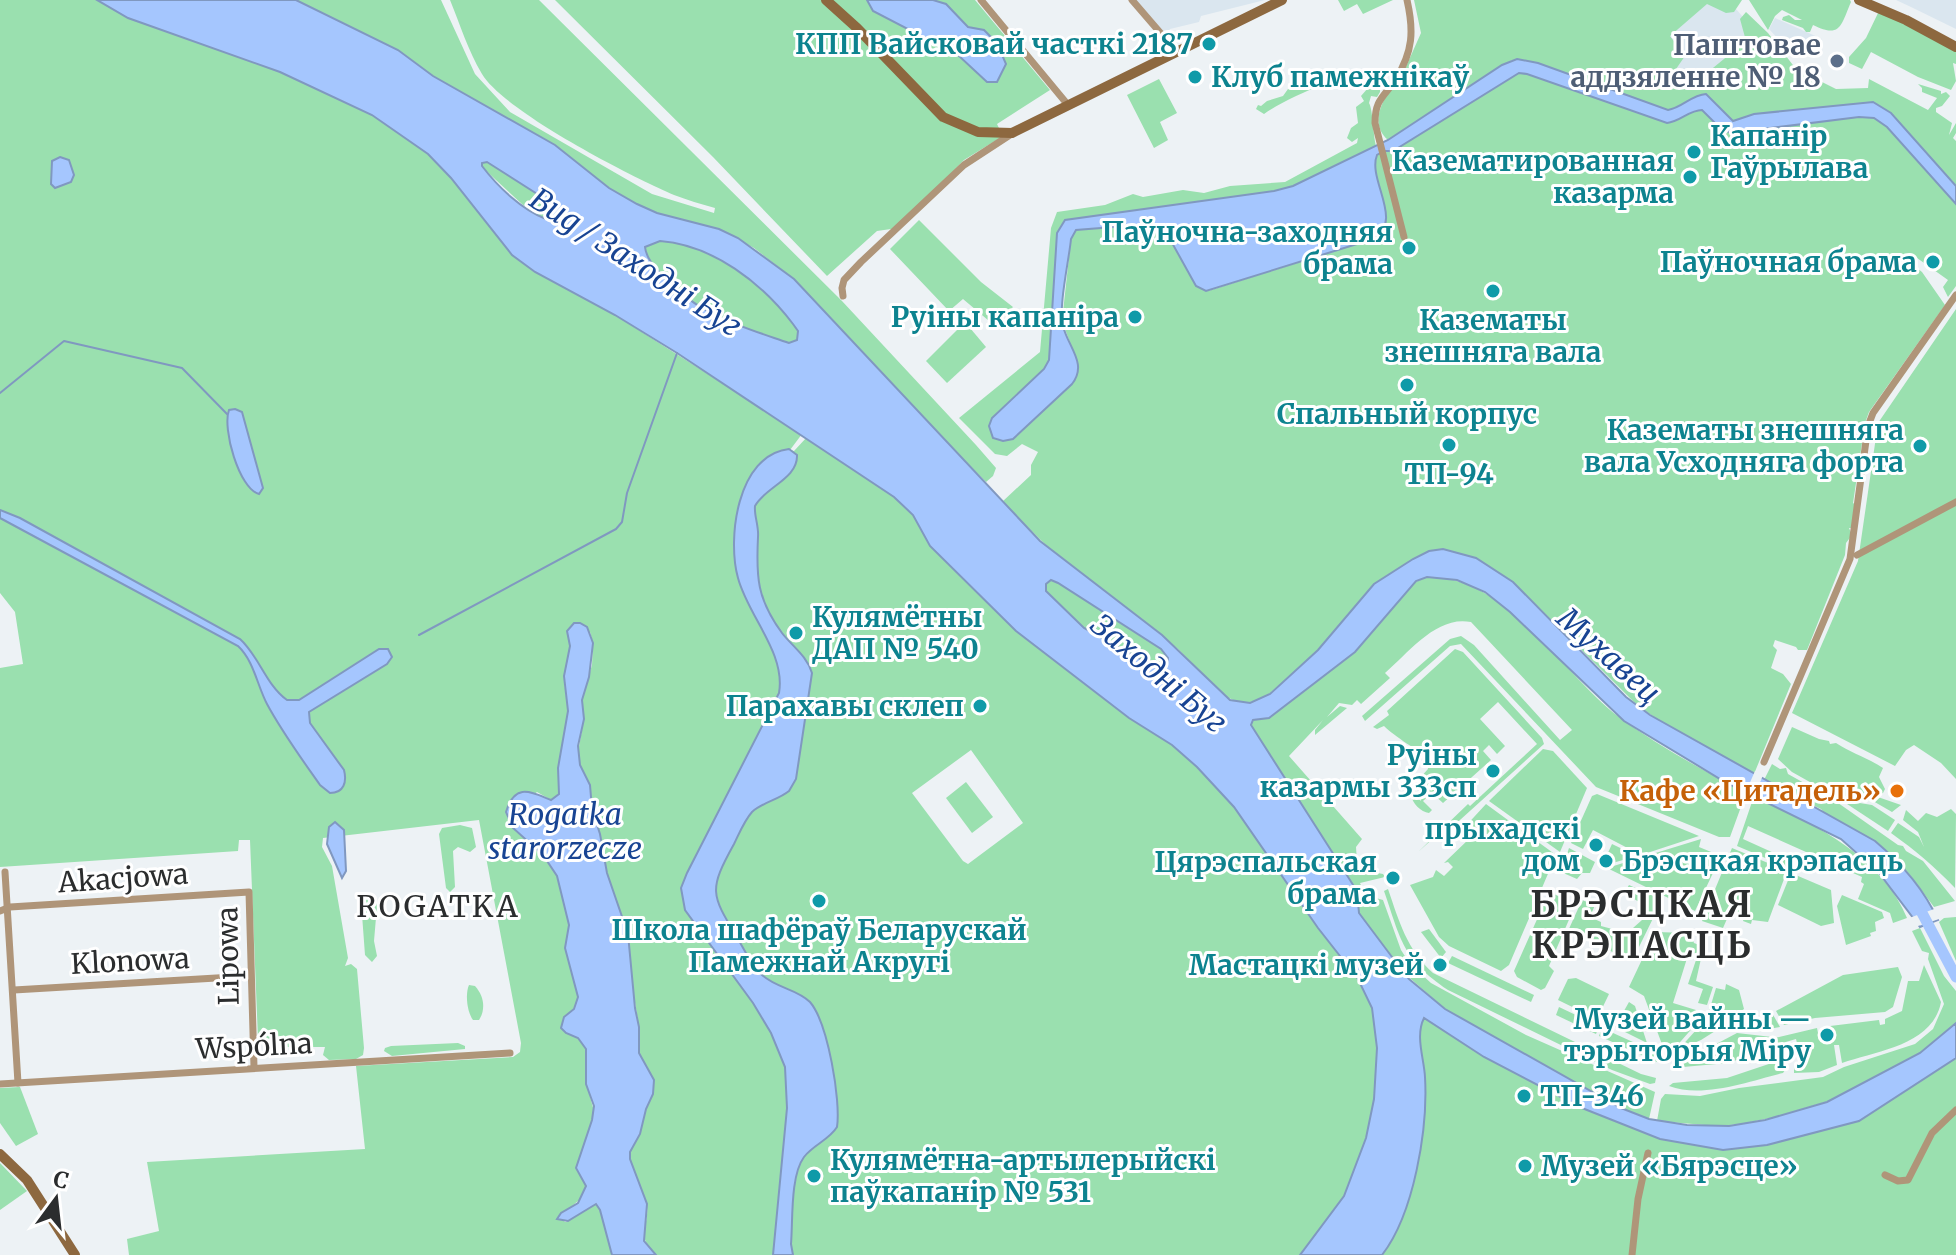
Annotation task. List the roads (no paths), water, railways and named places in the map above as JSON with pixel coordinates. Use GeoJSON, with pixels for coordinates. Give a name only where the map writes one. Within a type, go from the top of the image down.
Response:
{"type":"FeatureCollection","features":[{"type":"Feature","properties":{"kind":"main road"},"geometry":{"type":"LineString","coordinates":[[826,0],[943,117],[978,132],[1012,133],[1282,0]]}},
{"type":"Feature","properties":{"kind":"main road"},"geometry":{"type":"LineString","coordinates":[[1859,0],[1906,20],[1956,47]]}},
{"type":"Feature","properties":{"kind":"main road"},"geometry":{"type":"LineString","coordinates":[[0,1154],[27,1180],[75,1255]]}},
{"type":"Feature","properties":{"kind":"street"},"geometry":{"type":"LineString","coordinates":[[981,0],[1068,105]]}},
{"type":"Feature","properties":{"kind":"street"},"geometry":{"type":"LineString","coordinates":[[1132,0],[1176,51]]}},
{"type":"Feature","properties":{"kind":"street"},"geometry":{"type":"LineString","coordinates":[[1404,237],[1375,123],[1375,110],[1379,99],[1396,79],[1413,39],[1407,0]]}},
{"type":"Feature","properties":{"kind":"street"},"geometry":{"type":"LineString","coordinates":[[843,296],[844,280],[861,262],[964,165],[1017,130]]}},
{"type":"Feature","properties":{"kind":"street"},"geometry":{"type":"LineString","coordinates":[[1764,762],[1850,559],[1868,426],[1873,413],[1956,295]]}},
{"type":"Feature","properties":{"kind":"street"},"geometry":{"type":"LineString","coordinates":[[1857,555],[1956,502]]}},
{"type":"Feature","properties":{"kind":"street"},"geometry":{"type":"LineString","coordinates":[[5,872],[10,907],[18,1083]]}},
{"type":"Feature","properties":{"kind":"street","name":"Akacjowa"},"geometry":{"type":"LineString","coordinates":[[0,911],[10,907],[249,892]]}},
{"type":"Feature","properties":{"kind":"street","name":"Lipowa"},"geometry":{"type":"LineString","coordinates":[[249,892],[254,1067]]}},
{"type":"Feature","properties":{"kind":"street","name":"Klonowa"},"geometry":{"type":"LineString","coordinates":[[14,990],[250,976]]}},
{"type":"Feature","properties":{"kind":"street","name":"Wspólna"},"geometry":{"type":"LineString","coordinates":[[0,1084],[510,1053]]}},
{"type":"Feature","properties":{"kind":"street"},"geometry":{"type":"LineString","coordinates":[[1885,1175],[1898,1181],[1908,1180],[1932,1133],[1956,1110]]}},
{"type":"Feature","properties":{"kind":"street"},"geometry":{"type":"LineString","coordinates":[[1632,1255],[1638,1199],[1648,1153]]}},
{"type":"Feature","properties":{"kind":"water"},"geometry":{"type":"Polygon","coordinates":[[[97,0],[296,0],[398,50],[433,76],[555,145],[609,188],[637,204],[657,213],[719,229],[738,238],[794,279],[1040,541],[1162,635],[1230,700],[1250,703],[1270,694],[1318,650],[1374,584],[1413,559],[1429,551],[1443,549],[1476,558],[1513,582],[1626,697],[1650,715],[1875,841],[1911,877],[1938,920],[1920,927],[1879,873],[1841,839],[1725,782],[1624,721],[1485,592],[1457,580],[1427,577],[1416,581],[1355,652],[1269,718],[1253,720],[1251,725],[1357,891],[1359,913],[1409,979],[1445,1009],[1621,1108],[1649,1119],[1687,1125],[1729,1126],[1765,1120],[1827,1102],[1920,1053],[1956,1023],[1956,1058],[1859,1121],[1767,1145],[1723,1150],[1660,1139],[1582,1108],[1484,1057],[1424,1018],[1420,1032],[1425,1077],[1421,1145],[1410,1194],[1393,1238],[1382,1255],[1300,1255],[1344,1196],[1366,1138],[1374,1099],[1377,1048],[1372,1008],[1358,979],[1318,928],[1234,807],[1197,767],[1172,745],[1129,718],[1016,631],[930,546],[913,515],[894,497],[677,353],[535,272],[512,255],[428,154],[372,115],[280,72],[128,18],[97,0]],[[487,162],[482,166],[511,197],[537,215],[546,219],[551,217],[551,206],[545,199],[487,162]],[[660,241],[645,247],[648,258],[660,273],[703,309],[789,343],[797,340],[798,331],[781,309],[735,269],[717,258],[680,244],[660,241]],[[1051,580],[1046,584],[1046,591],[1084,628],[1151,665],[1158,667],[1167,663],[1168,658],[1161,649],[1058,583],[1051,580]]]}},
{"type":"Feature","properties":{"kind":"water"},"geometry":{"type":"Polygon","coordinates":[[[867,0],[933,0],[946,4],[968,27],[984,30],[997,43],[1006,64],[997,82],[987,82],[958,55],[873,11],[867,0]]]}},
{"type":"Feature","properties":{"kind":"water"},"geometry":{"type":"Polygon","coordinates":[[[1517,59],[1538,63],[1668,110],[1706,94],[1733,121],[1754,114],[1873,102],[1891,113],[1956,186],[1956,204],[1887,127],[1874,118],[1859,117],[1731,133],[1720,128],[1702,110],[1667,123],[1519,73],[1393,151],[1377,155],[1375,165],[1386,222],[1373,239],[1206,291],[1196,286],[1160,226],[1076,230],[1071,239],[1062,318],[1065,334],[1078,362],[1076,377],[1013,439],[1003,441],[993,438],[989,426],[992,418],[1044,369],[1049,360],[1057,233],[1065,220],[1293,186],[1388,140],[1502,65],[1517,59]]]}},
{"type":"Feature","properties":{"kind":"water"},"geometry":{"type":"Polygon","coordinates":[[[60,157],[69,160],[74,175],[71,182],[55,188],[51,184],[52,161],[60,157]]]}},
{"type":"Feature","properties":{"kind":"water"},"geometry":{"type":"Polygon","coordinates":[[[229,410],[242,412],[263,488],[259,494],[245,481],[230,443],[227,419],[229,410]]]}},
{"type":"Feature","properties":{"kind":"water"},"geometry":{"type":"Polygon","coordinates":[[[789,449],[797,455],[796,463],[787,477],[760,499],[755,510],[758,576],[763,598],[774,621],[803,656],[812,673],[796,779],[789,791],[749,816],[720,872],[716,892],[722,912],[758,971],[810,1002],[828,1044],[835,1082],[837,1127],[804,1157],[796,1175],[792,1211],[793,1255],[773,1255],[787,1108],[785,1067],[771,1033],[753,1003],[685,910],[681,888],[779,693],[780,678],[772,649],[738,578],[734,542],[740,501],[747,482],[758,466],[771,455],[789,449]]]}},
{"type":"Feature","properties":{"kind":"water"},"geometry":{"type":"Polygon","coordinates":[[[0,510],[20,518],[240,639],[273,687],[287,700],[299,700],[379,649],[388,649],[392,657],[387,664],[309,712],[310,723],[344,770],[345,783],[341,789],[330,793],[320,785],[273,714],[252,666],[238,646],[0,518],[0,510]]]}},
{"type":"Feature","properties":{"kind":"water","name":"Rogatka starorzecze"},"geometry":{"type":"Polygon","coordinates":[[[574,623],[587,627],[593,643],[589,677],[582,700],[584,719],[578,746],[580,765],[590,785],[592,809],[607,873],[628,934],[639,1053],[654,1080],[653,1094],[630,1159],[647,1204],[644,1241],[656,1255],[612,1255],[596,1204],[568,1221],[557,1219],[578,1203],[586,1186],[576,1168],[594,1106],[586,1084],[586,1049],[578,1038],[561,1028],[564,1017],[574,1009],[578,997],[565,948],[569,925],[557,876],[543,855],[513,828],[506,812],[514,796],[519,793],[530,792],[551,800],[559,794],[558,768],[568,711],[564,676],[570,646],[567,631],[574,623]]]}},
{"type":"Feature","properties":{"kind":"water"},"geometry":{"type":"Polygon","coordinates":[[[335,822],[344,830],[346,871],[342,878],[327,844],[329,827],[335,822]]]}},
{"type":"Feature","properties":{"kind":"waterway"},"geometry":{"type":"LineString","coordinates":[[0,393],[64,341],[182,368],[227,414]]}},
{"type":"Feature","properties":{"kind":"waterway"},"geometry":{"type":"LineString","coordinates":[[419,635],[616,529],[622,522],[627,493],[677,353]]}},
{"type":"Feature","properties":{"kind":"waterway","name":"Мухавец"},"geometry":{"type":"LineString","coordinates":[[1921,911],[1956,977]]}},
{"type":"Feature","properties":{"kind":"place","name":"КПП Вайсковай часткі 2187"},"geometry":{"type":"Point","coordinates":[1209,44]}},
{"type":"Feature","properties":{"kind":"place","name":"Паштовае аддзяленне № 18"},"geometry":{"type":"Point","coordinates":[1837,61]}},
{"type":"Feature","properties":{"kind":"place","name":"Клуб памежнікаў"},"geometry":{"type":"Point","coordinates":[1195,77]}},
{"type":"Feature","properties":{"kind":"place","name":"Капанір Гаўрылава"},"geometry":{"type":"Point","coordinates":[1694,152]}},
{"type":"Feature","properties":{"kind":"place","name":"Казематированная казарма"},"geometry":{"type":"Point","coordinates":[1690,177]}},
{"type":"Feature","properties":{"kind":"place","name":"Паўночна-заходняя брама"},"geometry":{"type":"Point","coordinates":[1409,248]}},
{"type":"Feature","properties":{"kind":"place","name":"Паўночная брама"},"geometry":{"type":"Point","coordinates":[1933,262]}},
{"type":"Feature","properties":{"kind":"place","name":"Казематы знешняга вала"},"geometry":{"type":"Point","coordinates":[1493,291]}},
{"type":"Feature","properties":{"kind":"place","name":"Руіны капаніра"},"geometry":{"type":"Point","coordinates":[1135,317]}},
{"type":"Feature","properties":{"kind":"place","name":"Спальный корпус"},"geometry":{"type":"Point","coordinates":[1407,385]}},
{"type":"Feature","properties":{"kind":"place","name":"ТП-94"},"geometry":{"type":"Point","coordinates":[1449,445]}},
{"type":"Feature","properties":{"kind":"place","name":"Казематы знешняга вала Усходняга форта"},"geometry":{"type":"Point","coordinates":[1920,446]}},
{"type":"Feature","properties":{"kind":"place","name":"Кулямётны ДАП № 540"},"geometry":{"type":"Point","coordinates":[796,633]}},
{"type":"Feature","properties":{"kind":"place","name":"Парахавы склеп"},"geometry":{"type":"Point","coordinates":[980,706]}},
{"type":"Feature","properties":{"kind":"place","name":"Руіны казармы 333сп"},"geometry":{"type":"Point","coordinates":[1493,771]}},
{"type":"Feature","properties":{"kind":"place","name":"Кафе «Цитадель»"},"geometry":{"type":"Point","coordinates":[1897,791]}},
{"type":"Feature","properties":{"kind":"place","name":"прыхадскі дом"},"geometry":{"type":"Point","coordinates":[1596,845]}},
{"type":"Feature","properties":{"kind":"place","name":"Брэсцкая крэпасць"},"geometry":{"type":"Point","coordinates":[1606,861]}},
{"type":"Feature","properties":{"kind":"place","name":"Цярэспальская брама"},"geometry":{"type":"Point","coordinates":[1393,878]}},
{"type":"Feature","properties":{"kind":"place","name":"Школа шафёраў Беларускай Памежнай Акругі"},"geometry":{"type":"Point","coordinates":[819,901]}},
{"type":"Feature","properties":{"kind":"place","name":"Мастацкі музей"},"geometry":{"type":"Point","coordinates":[1440,965]}},
{"type":"Feature","properties":{"kind":"place","name":"Музей вайны — тэрыторыя Міру"},"geometry":{"type":"Point","coordinates":[1827,1035]}},
{"type":"Feature","properties":{"kind":"place","name":"ТП-346"},"geometry":{"type":"Point","coordinates":[1524,1096]}},
{"type":"Feature","properties":{"kind":"place","name":"Музей «Бярэсце»"},"geometry":{"type":"Point","coordinates":[1525,1166]}},
{"type":"Feature","properties":{"kind":"place","name":"Кулямётна-артылерыйскі паўкапанір № 531"},"geometry":{"type":"Point","coordinates":[814,1176]}},
{"type":"Feature","properties":{"kind":"district","name":"ROGATKA"},"geometry":{"type":"Point","coordinates":[438,906]}},
{"type":"Feature","properties":{"kind":"district","name":"БРЭСЦКАЯ КРЭПАСЦЬ"},"geometry":{"type":"Point","coordinates":[1642,924]}},
{"type":"Feature","properties":{"kind":"water label","name":"Bug / Заходні Буг"},"geometry":{"type":"Point","coordinates":[636,262]}},
{"type":"Feature","properties":{"kind":"water label","name":"Заходні Буг"},"geometry":{"type":"Point","coordinates":[1159,673]}}]}
